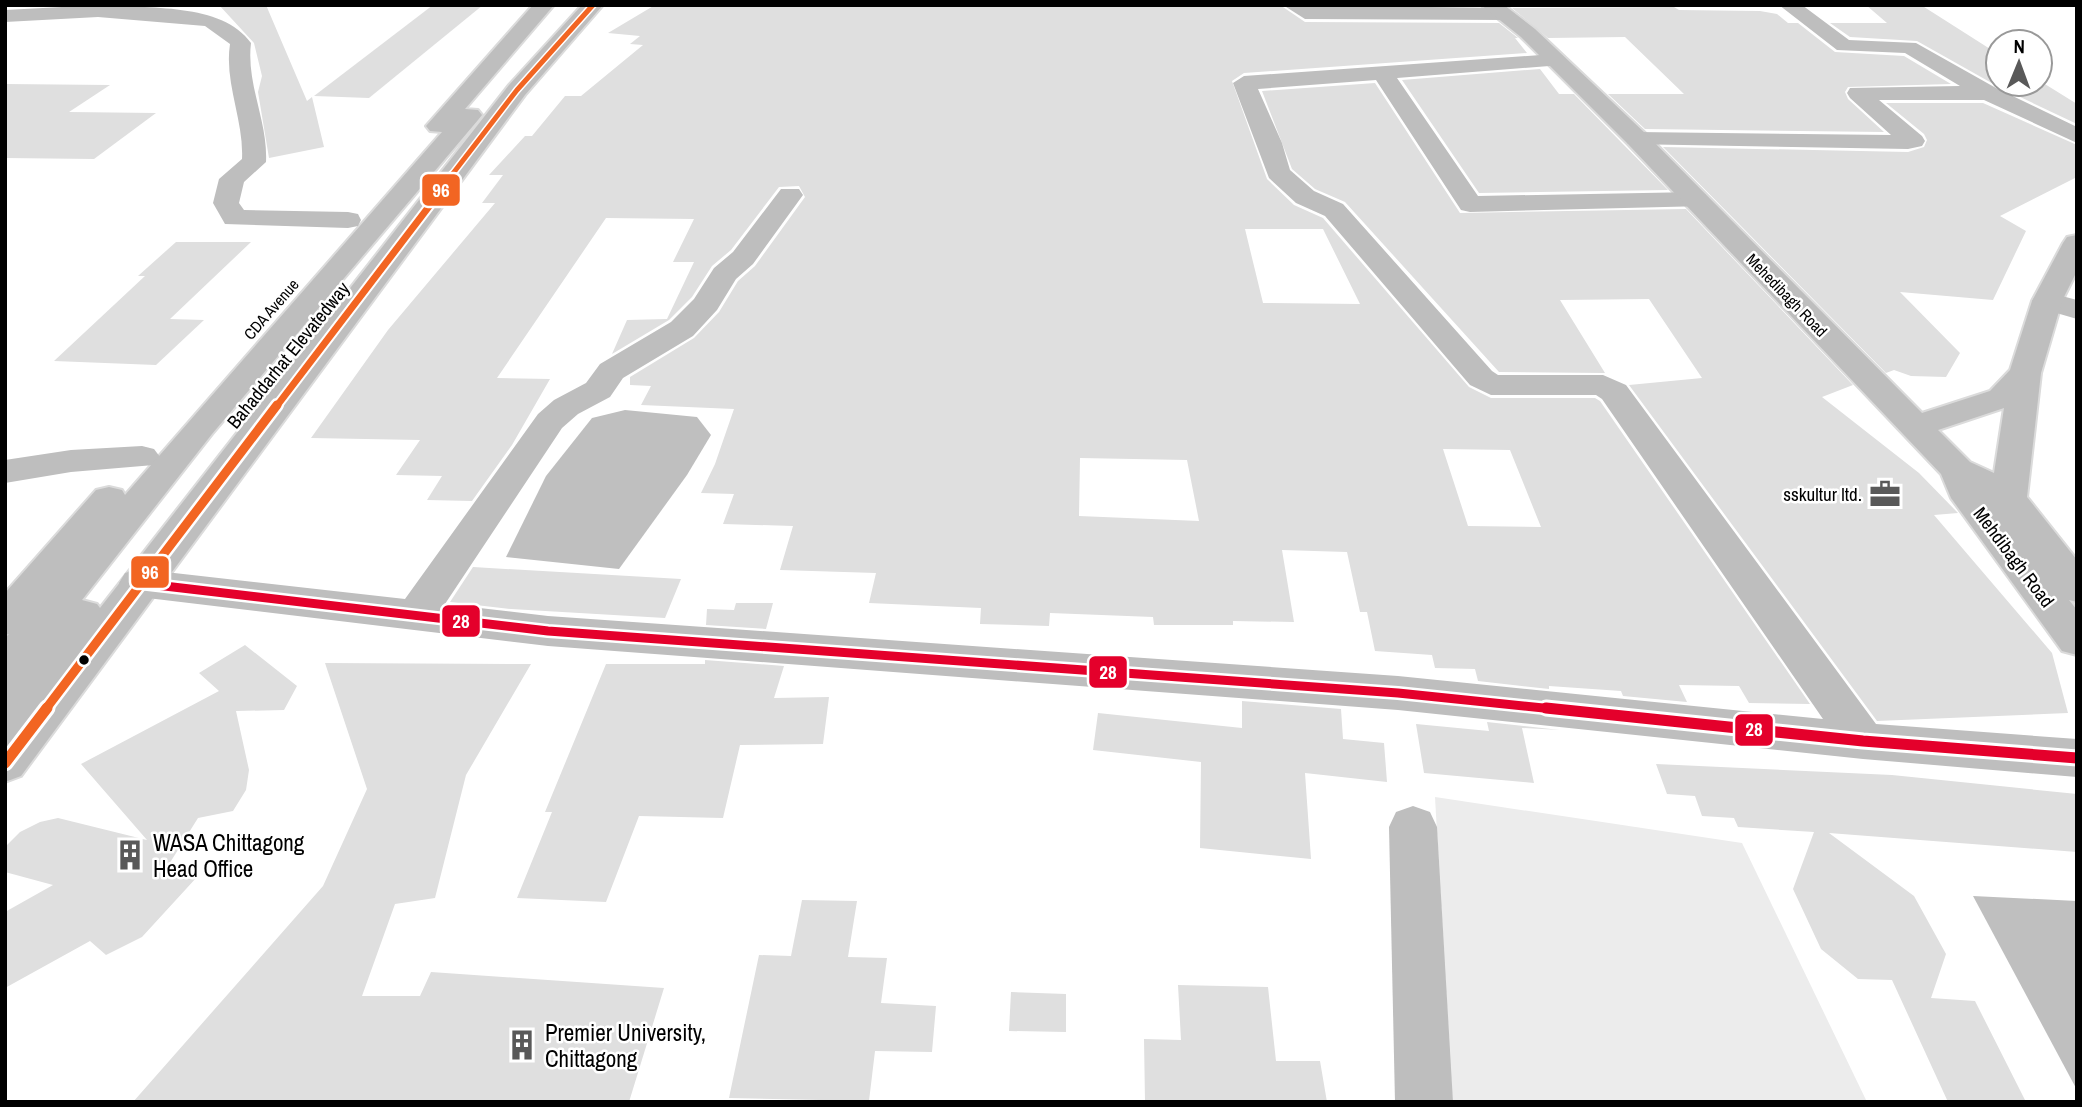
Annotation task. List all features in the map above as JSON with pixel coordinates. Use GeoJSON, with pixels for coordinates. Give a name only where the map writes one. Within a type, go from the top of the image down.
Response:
{"type":"FeatureCollection","features":[{"type":"Feature","properties":{"kind":"main road"},"geometry":{"type":"LineString","coordinates":[[58,5],[209,20],[230,31],[241,43],[237,58],[257,141],[254,162],[232,179],[226,203],[234,218],[348,220]]}},
{"type":"Feature","properties":{"kind":"main road","name":"CDA Avenue"},"geometry":{"type":"LineString","coordinates":[[5,620],[142,457],[348,220],[484,76],[544,5]]}},
{"type":"Feature","properties":{"kind":"main road","name":"Bahaddarhat Elevatedway"},"geometry":{"type":"LineString","coordinates":[[5,668],[200,427],[441,146],[569,5]]}},
{"type":"Feature","properties":{"kind":"main road","name":"Bahaddarhat Elevatedway"},"geometry":{"type":"LineString","coordinates":[[5,715],[242,411],[465,136],[583,5]]}},
{"type":"Feature","properties":{"kind":"main road"},"geometry":{"type":"LineString","coordinates":[[5,763],[139,583],[517,90],[593,5]]}},
{"type":"Feature","properties":{"kind":"main road"},"geometry":{"type":"LineString","coordinates":[[74,626],[188,520],[602,5]]}},
{"type":"Feature","properties":{"kind":"main road"},"geometry":{"type":"LineString","coordinates":[[1293,5],[1305,13],[1498,10]]}},
{"type":"Feature","properties":{"kind":"main road"},"geometry":{"type":"LineString","coordinates":[[1789,5],[1844,46],[1909,47],[1984,91]]}},
{"type":"Feature","properties":{"kind":"main road","name":"Mehedibagh Road"},"geometry":{"type":"LineString","coordinates":[[1498,10],[1637,139],[1957,470],[1991,485],[2009,499],[2077,588]]}},
{"type":"Feature","properties":{"kind":"main road"},"geometry":{"type":"LineString","coordinates":[[5,16],[98,11]]}},
{"type":"Feature","properties":{"kind":"main road"},"geometry":{"type":"LineString","coordinates":[[1553,60],[1245,82],[1270,143],[1278,173],[1305,197],[1334,210],[1418,309],[1491,385],[1603,385],[1614,392],[1863,741]]}},
{"type":"Feature","properties":{"kind":"main road"},"geometry":{"type":"LineString","coordinates":[[1382,72],[1470,204],[1696,200]]}},
{"type":"Feature","properties":{"kind":"main road"},"geometry":{"type":"LineString","coordinates":[[1637,139],[1908,142],[1913,141],[1858,93],[1984,93]]}},
{"type":"Feature","properties":{"kind":"main road"},"geometry":{"type":"LineString","coordinates":[[1998,98],[2077,136]]}},
{"type":"Feature","properties":{"kind":"main road"},"geometry":{"type":"LineString","coordinates":[[416,615],[550,421],[566,407],[598,390],[611,371],[682,329],[706,304],[724,274],[758,239],[790,195]]}},
{"type":"Feature","properties":{"kind":"main road"},"geometry":{"type":"LineString","coordinates":[[2009,499],[2025,373],[2047,301],[2077,243]]}},
{"type":"Feature","properties":{"kind":"main road"},"geometry":{"type":"LineString","coordinates":[[2047,301],[2077,310]]}},
{"type":"Feature","properties":{"kind":"main road"},"geometry":{"type":"LineString","coordinates":[[1914,427],[2002,398],[2025,373]]}},
{"type":"Feature","properties":{"kind":"main road"},"geometry":{"type":"LineString","coordinates":[[5,472],[71,461],[142,457]]}},
{"type":"Feature","properties":{"kind":"main road","name":"Mehdibagh Road"},"geometry":{"type":"LineString","coordinates":[[1957,470],[1964,489],[2077,640]]}},
{"type":"Feature","properties":{"kind":"main road"},"geometry":{"type":"LineString","coordinates":[[139,583],[548,631],[1398,693],[1863,741],[2077,758]]}},
{"type":"Feature","properties":{"kind":"main road"},"geometry":{"type":"LineString","coordinates":[[1413,827],[1424,1102]]}},
{"type":"Feature","properties":{"kind":"shaded area"},"geometry":{"type":"Polygon","coordinates":[[[625,410],[697,417],[711,435],[687,475],[619,569],[506,557],[546,476],[592,418],[625,410]]]}},
{"type":"Feature","properties":{"kind":"shaded area"},"geometry":{"type":"Polygon","coordinates":[[[1435,797],[1742,843],[1867,1102],[1452,1102],[1435,797]]]}},
{"type":"Feature","properties":{"kind":"shaded area"},"geometry":{"type":"Polygon","coordinates":[[[1973,896],[2077,901],[2077,1090],[1973,896]]]}},
{"type":"Feature","properties":{"kind":"building"},"geometry":{"type":"Polygon","coordinates":[[[219,5],[266,5],[307,101],[312,97],[324,147],[269,158],[258,92],[262,76],[254,43],[219,5]]]}},
{"type":"Feature","properties":{"kind":"building"},"geometry":{"type":"Polygon","coordinates":[[[433,5],[483,5],[369,98],[314,96],[433,5]]]}},
{"type":"Feature","properties":{"kind":"building"},"geometry":{"type":"Polygon","coordinates":[[[655,5],[1280,5],[1305,22],[1499,23],[1518,38],[1515,38],[1527,53],[1244,73],[1232,81],[1267,179],[1294,205],[1323,218],[1469,387],[1491,398],[1595,398],[1600,401],[1810,704],[1749,703],[1739,686],[1679,685],[1687,702],[1623,696],[1621,691],[1549,686],[1549,689],[1478,681],[1475,669],[1435,668],[1432,655],[1375,651],[1367,612],[1360,612],[1347,552],[1282,550],[1294,622],[1233,621],[1233,625],[1154,625],[1153,617],[1050,613],[1049,626],[980,624],[981,608],[869,603],[876,573],[780,570],[793,526],[723,524],[734,494],[701,493],[715,464],[734,409],[641,405],[651,386],[630,385],[630,377],[694,338],[719,312],[738,281],[755,266],[805,197],[799,186],[779,187],[731,250],[712,266],[692,297],[669,320],[612,354],[627,320],[667,319],[694,262],[673,262],[694,219],[606,218],[497,378],[550,379],[512,445],[472,501],[427,500],[442,476],[396,475],[420,440],[311,438],[388,330],[495,203],[482,203],[503,175],[489,175],[525,136],[532,136],[565,96],[581,96],[643,45],[630,44],[640,36],[608,33],[655,5]],[[1245,229],[1263,303],[1360,304],[1323,229],[1245,229]],[[1443,449],[1468,526],[1541,527],[1510,450],[1443,449]],[[1080,458],[1079,516],[1199,521],[1187,460],[1080,458]]]}},
{"type":"Feature","properties":{"kind":"building"},"geometry":{"type":"Polygon","coordinates":[[[1866,5],[1921,5],[1984,45],[1984,79],[1917,41],[1850,37],[1830,23],[1887,23],[1866,5]]]}},
{"type":"Feature","properties":{"kind":"building"},"geometry":{"type":"Polygon","coordinates":[[[1674,7],[1679,10],[1760,11],[1777,14],[1788,23],[1798,23],[1835,52],[1904,56],[1951,84],[1848,87],[1845,92],[1848,99],[1884,132],[1645,129],[1608,94],[1684,94],[1625,37],[1548,38],[1512,8],[1674,7]]]}},
{"type":"Feature","properties":{"kind":"building"},"geometry":{"type":"Polygon","coordinates":[[[1540,69],[1559,94],[1574,94],[1668,190],[1479,193],[1402,80],[1540,69]]]}},
{"type":"Feature","properties":{"kind":"building"},"geometry":{"type":"Polygon","coordinates":[[[1375,83],[1460,213],[1686,209],[1853,385],[1822,397],[1919,473],[1958,513],[1934,515],[2052,653],[2068,713],[1877,721],[1629,385],[1702,378],[1649,299],[1560,300],[1605,373],[1499,372],[1345,202],[1315,189],[1292,169],[1262,91],[1375,83]]]}},
{"type":"Feature","properties":{"kind":"building"},"geometry":{"type":"Polygon","coordinates":[[[5,84],[110,85],[69,112],[156,113],[94,159],[5,158],[5,84]]]}},
{"type":"Feature","properties":{"kind":"building"},"geometry":{"type":"Polygon","coordinates":[[[2054,90],[2077,104],[2077,124],[2022,98],[2054,98],[2054,90]]]}},
{"type":"Feature","properties":{"kind":"building"},"geometry":{"type":"Polygon","coordinates":[[[1886,103],[1983,103],[2077,145],[2077,177],[2000,216],[2026,231],[1993,300],[1900,292],[1960,353],[1946,377],[1911,376],[1894,370],[1886,373],[1663,147],[1908,152],[1924,147],[1927,140],[1924,134],[1886,103]]]}},
{"type":"Feature","properties":{"kind":"building"},"geometry":{"type":"Polygon","coordinates":[[[176,242],[251,242],[170,319],[204,320],[156,365],[54,361],[145,276],[138,276],[176,242]]]}},
{"type":"Feature","properties":{"kind":"building"},"geometry":{"type":"Polygon","coordinates":[[[473,567],[681,579],[665,618],[511,609],[450,602],[473,567]]]}},
{"type":"Feature","properties":{"kind":"building"},"geometry":{"type":"Polygon","coordinates":[[[736,603],[773,603],[766,629],[706,625],[707,609],[734,610],[736,603]]]}},
{"type":"Feature","properties":{"kind":"building","name":"WASA Chittagong Head Office"},"geometry":{"type":"Polygon","coordinates":[[[245,645],[297,686],[284,710],[236,711],[249,770],[246,790],[233,811],[198,818],[166,869],[197,877],[142,937],[106,955],[90,941],[5,988],[5,912],[53,885],[5,872],[5,847],[20,832],[40,822],[58,818],[147,840],[81,764],[219,691],[199,673],[245,645]]]}},
{"type":"Feature","properties":{"kind":"building"},"geometry":{"type":"Polygon","coordinates":[[[705,660],[784,666],[774,698],[829,697],[823,744],[740,745],[723,818],[639,816],[606,902],[517,898],[552,812],[545,812],[606,664],[705,664],[705,660]]]}},
{"type":"Feature","properties":{"kind":"building"},"geometry":{"type":"Polygon","coordinates":[[[325,663],[531,664],[466,775],[435,898],[395,904],[362,996],[420,996],[431,972],[664,988],[629,1102],[133,1102],[323,886],[367,789],[325,663]]]}},
{"type":"Feature","properties":{"kind":"building"},"geometry":{"type":"Polygon","coordinates":[[[1242,701],[1341,709],[1343,739],[1384,743],[1387,782],[1305,773],[1311,859],[1200,848],[1201,762],[1093,750],[1098,713],[1242,728],[1242,701]]]}},
{"type":"Feature","properties":{"kind":"building"},"geometry":{"type":"Polygon","coordinates":[[[1487,722],[1560,730],[1522,728],[1534,783],[1424,773],[1416,724],[1489,731],[1487,722]]]}},
{"type":"Feature","properties":{"kind":"building"},"geometry":{"type":"Polygon","coordinates":[[[1656,764],[1892,775],[2077,794],[2077,852],[1829,833],[1914,896],[1946,954],[1931,998],[1975,1001],[2026,1102],[1948,1102],[1892,980],[1858,979],[1821,949],[1793,889],[1814,832],[1738,827],[1734,818],[1702,816],[1695,796],[1667,794],[1656,764]]]}},
{"type":"Feature","properties":{"kind":"building"},"geometry":{"type":"Polygon","coordinates":[[[802,900],[857,901],[848,957],[887,958],[881,1003],[936,1006],[932,1052],[875,1051],[869,1101],[729,1098],[759,955],[791,956],[802,900]]]}},
{"type":"Feature","properties":{"kind":"building"},"geometry":{"type":"Polygon","coordinates":[[[1178,985],[1268,987],[1276,1061],[1320,1061],[1327,1102],[1145,1102],[1144,1039],[1181,1040],[1178,985]]]}},
{"type":"Feature","properties":{"kind":"building"},"geometry":{"type":"Polygon","coordinates":[[[1011,992],[1066,994],[1066,1032],[1009,1031],[1011,992]]]}},
{"type":"Feature","properties":{"kind":"transit line","name":"96"},"geometry":{"type":"LineString","coordinates":[[5,763],[517,90],[593,5]]}},
{"type":"Feature","properties":{"kind":"transit line","name":"28"},"geometry":{"type":"LineString","coordinates":[[139,583],[548,631],[1398,693],[1863,741],[2077,758]]}},
{"type":"Feature","properties":{"kind":"place","name":"sskultur ltd."},"geometry":{"type":"Point","coordinates":[1885,494]}},
{"type":"Feature","properties":{"kind":"place","name":"WASA Chittagong Head Office"},"geometry":{"type":"Point","coordinates":[130,855]}},
{"type":"Feature","properties":{"kind":"place","name":"Premier University, Chittagong"},"geometry":{"type":"Point","coordinates":[522,1045]}}]}
